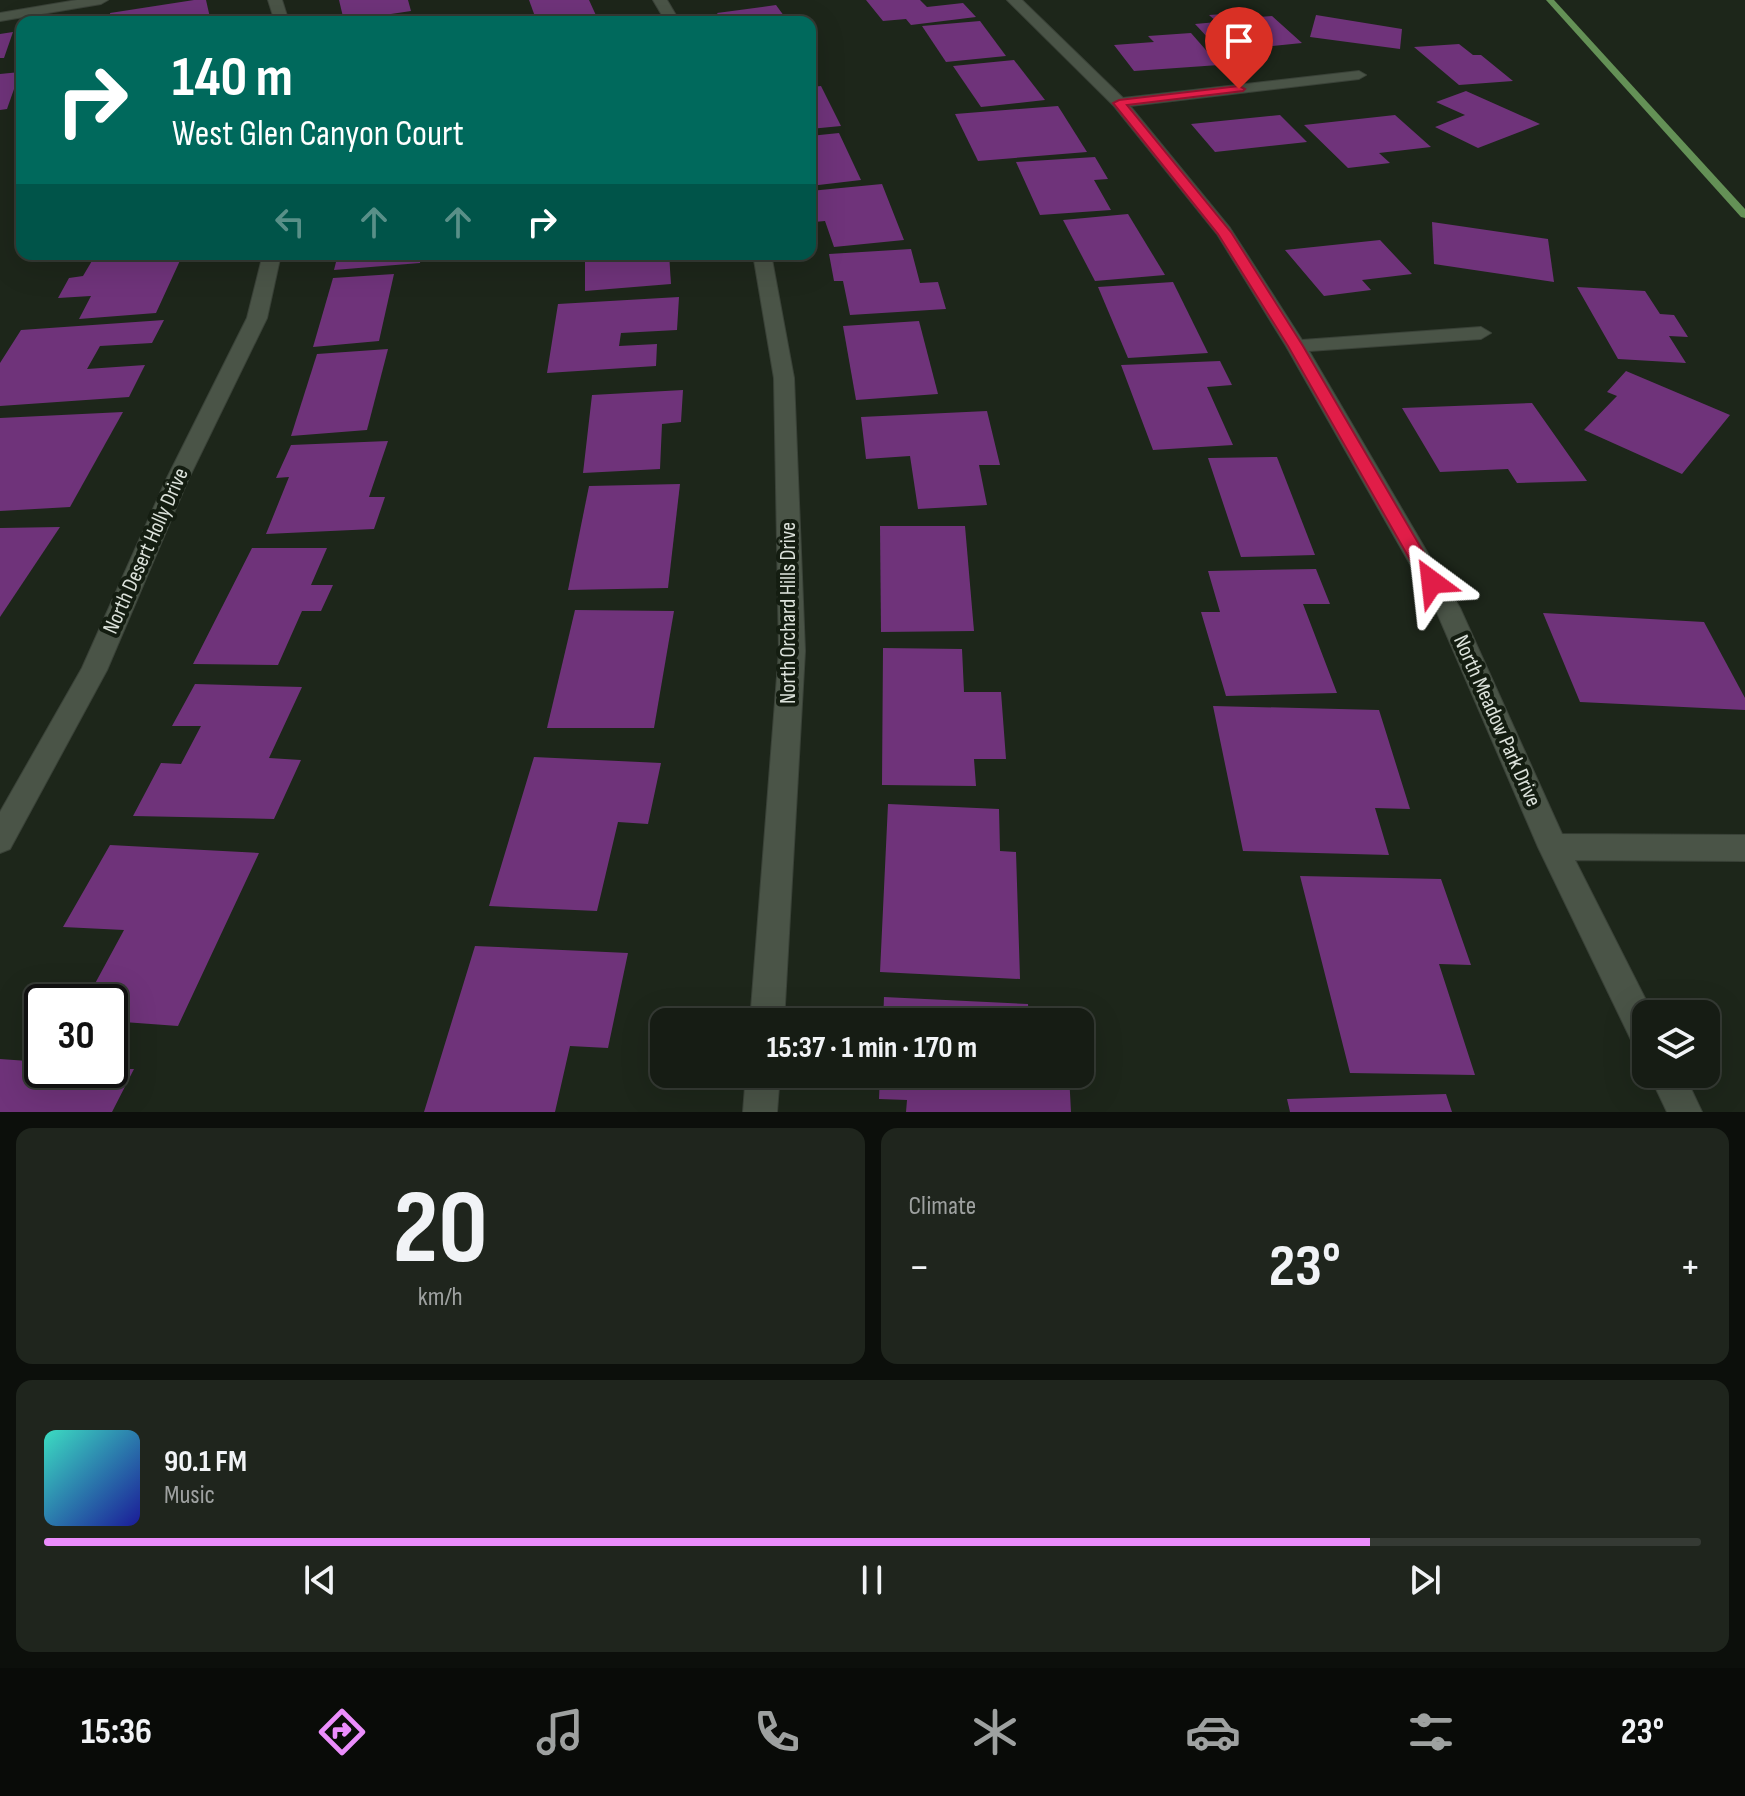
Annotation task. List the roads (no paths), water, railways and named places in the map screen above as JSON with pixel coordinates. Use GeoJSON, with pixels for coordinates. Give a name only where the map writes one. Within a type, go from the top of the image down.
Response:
{"type":"FeatureCollection","features":[{"type":"Feature","properties":{"kind":"street"},"geometry":{"type":"LineString","coordinates":[[0,17],[101,0]]}},
{"type":"Feature","properties":{"kind":"street","name":"North Meadow Park Drive"},"geometry":{"type":"LineString","coordinates":[[1014,0],[1119,103],[1224,232],[1296,346],[1447,608],[1553,847],[1632,1006]]}},
{"type":"Feature","properties":{"kind":"street"},"geometry":{"type":"LineString","coordinates":[[1119,103],[1359,75]]}},
{"type":"Feature","properties":{"kind":"street","name":"North Desert Holly Drive"},"geometry":{"type":"LineString","coordinates":[[0,840],[94,670],[177,480],[257,318],[271,260]]}},
{"type":"Feature","properties":{"kind":"street","name":"North Orchard Hills Drive"},"geometry":{"type":"LineString","coordinates":[[763,260],[784,378],[792,651],[768,1008]]}},
{"type":"Feature","properties":{"kind":"street"},"geometry":{"type":"LineString","coordinates":[[1296,346],[1481,333]]}},
{"type":"Feature","properties":{"kind":"street"},"geometry":{"type":"LineString","coordinates":[[1553,847],[1745,848]]}},
{"type":"Feature","properties":{"kind":"street"},"geometry":{"type":"LineString","coordinates":[[760,1112],[762,1088]]}},
{"type":"Feature","properties":{"kind":"street"},"geometry":{"type":"LineString","coordinates":[[1673,1088],[1685,1112]]}},
{"type":"Feature","properties":{"kind":"waterway"},"geometry":{"type":"LineString","coordinates":[[1550,0],[1745,215]]}}]}
